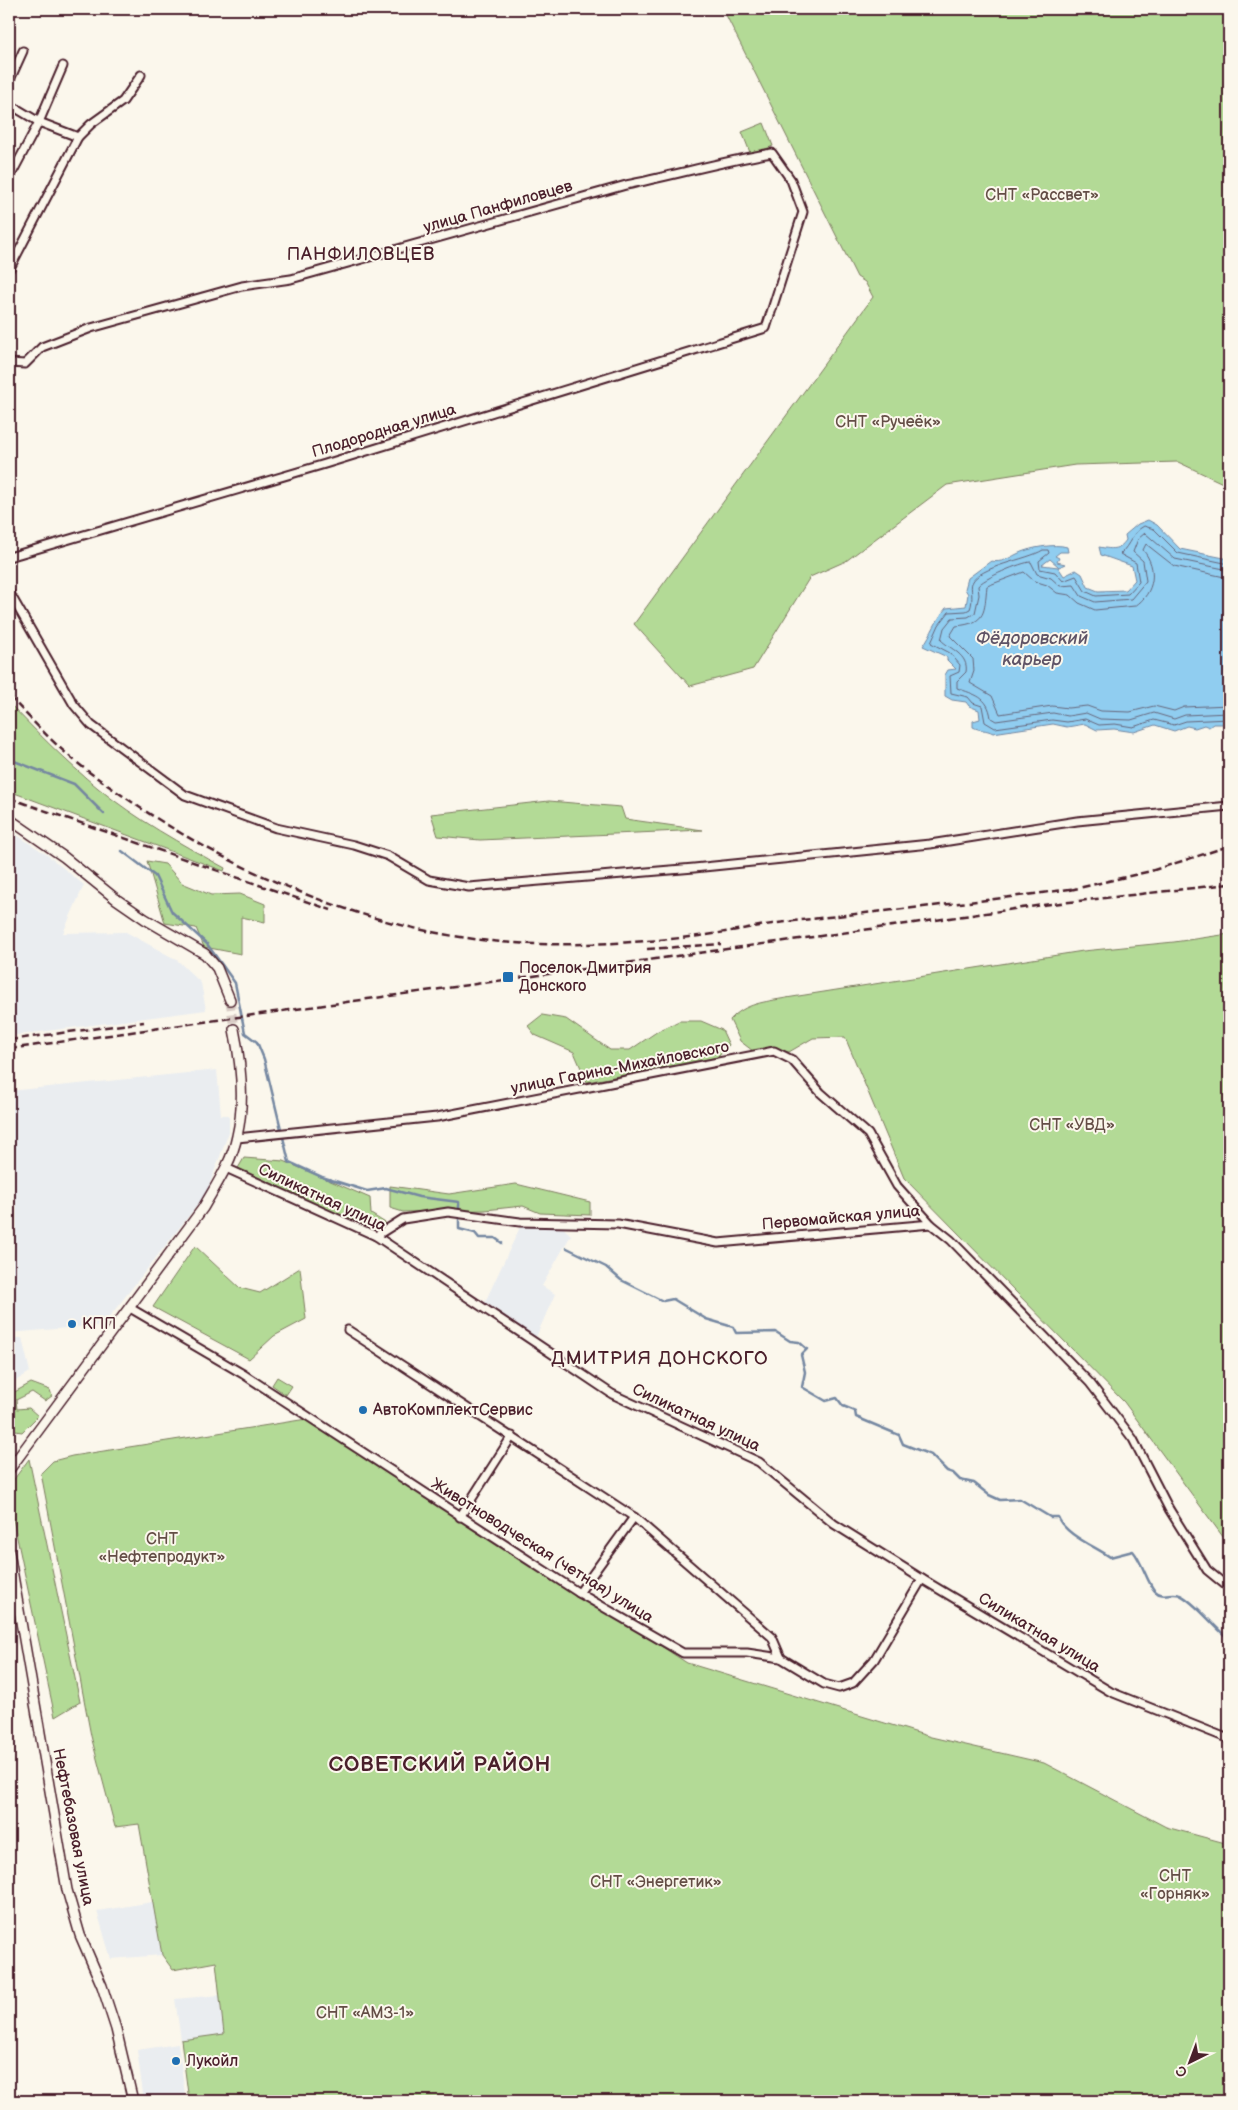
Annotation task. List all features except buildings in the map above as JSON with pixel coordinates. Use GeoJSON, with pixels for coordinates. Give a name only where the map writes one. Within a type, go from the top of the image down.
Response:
{"type":"FeatureCollection","features":[{"type":"Feature","properties":{"kind":"street"},"geometry":{"type":"LineString","coordinates":[[9,82],[23,51]]}},
{"type":"Feature","properties":{"kind":"street"},"geometry":{"type":"LineString","coordinates":[[9,179],[39,122],[62,66]]}},
{"type":"Feature","properties":{"kind":"street"},"geometry":{"type":"LineString","coordinates":[[9,270],[78,136],[123,101],[141,74]]}},
{"type":"Feature","properties":{"kind":"street"},"geometry":{"type":"LineString","coordinates":[[9,104],[39,122],[78,136]]}},
{"type":"Feature","properties":{"kind":"street","name":"Плодородная улица"},"geometry":{"type":"LineString","coordinates":[[9,557],[325,464],[766,328],[803,212],[790,180],[772,153]]}},
{"type":"Feature","properties":{"kind":"street","name":"улица Панфиловцев"},"geometry":{"type":"LineString","coordinates":[[9,363],[25,364],[42,347],[82,331],[242,286],[291,279],[626,185],[725,161],[772,153]]}},
{"type":"Feature","properties":{"kind":"street"},"geometry":{"type":"LineString","coordinates":[[9,592],[74,705],[91,725],[185,795],[276,828],[354,845],[388,856],[428,880],[443,884],[469,887],[694,868],[930,844],[1077,821],[1229,806]]}},
{"type":"Feature","properties":{"kind":"street"},"geometry":{"type":"LineString","coordinates":[[9,819],[64,857],[123,904],[205,954],[217,968],[230,1000]]}},
{"type":"Feature","properties":{"kind":"street"},"geometry":{"type":"LineString","coordinates":[[9,1470],[203,1208],[226,1168],[237,1138],[241,1110],[234,1029]]}},
{"type":"Feature","properties":{"kind":"street","name":"улица Гарина-Михайловского"},"geometry":{"type":"LineString","coordinates":[[237,1138],[437,1117],[774,1051],[792,1060],[821,1093],[868,1134],[897,1186],[931,1224]]}},
{"type":"Feature","properties":{"kind":"street","name":"Силикатная улица"},"geometry":{"type":"LineString","coordinates":[[226,1168],[376,1236],[612,1394],[759,1462],[834,1524],[1111,1692],[1162,1714],[1229,1739]]}},
{"type":"Feature","properties":{"kind":"street","name":"Первомайская улица"},"geometry":{"type":"LineString","coordinates":[[376,1236],[403,1219],[448,1212],[520,1222],[618,1224],[718,1243],[931,1224],[951,1240],[1090,1383],[1133,1439],[1169,1509],[1207,1570],[1229,1588]]}},
{"type":"Feature","properties":{"kind":"street","name":"Животноводческая (четная) улица"},"geometry":{"type":"LineString","coordinates":[[130,1308],[243,1374],[460,1518],[579,1593],[683,1653],[747,1654],[781,1658],[824,1684],[840,1688],[853,1683],[874,1660],[922,1579]]}},
{"type":"Feature","properties":{"kind":"street"},"geometry":{"type":"LineString","coordinates":[[348,1330],[634,1517],[772,1637],[781,1658]]}},
{"type":"Feature","properties":{"kind":"street"},"geometry":{"type":"LineString","coordinates":[[460,1518],[512,1436]]}},
{"type":"Feature","properties":{"kind":"street"},"geometry":{"type":"LineString","coordinates":[[579,1593],[634,1517]]}},
{"type":"Feature","properties":{"kind":"street","name":"Нефтебазовая улица"},"geometry":{"type":"LineString","coordinates":[[9,1552],[67,1890],[80,1935],[102,1986],[113,2020],[133,2101]]}},
{"type":"Feature","properties":{"kind":"shaded area"},"geometry":{"type":"Polygon","coordinates":[[[9,830],[46,854],[84,885],[63,933],[126,932],[177,960],[201,983],[206,1010],[9,1036],[9,830]]]}},
{"type":"Feature","properties":{"kind":"shaded area"},"geometry":{"type":"Polygon","coordinates":[[[217,1070],[221,1115],[229,1115],[229,1132],[206,1194],[103,1325],[9,1333],[9,1091],[217,1070]]]}},
{"type":"Feature","properties":{"kind":"shaded area"},"geometry":{"type":"Polygon","coordinates":[[[521,1225],[560,1225],[571,1235],[542,1286],[555,1294],[536,1337],[485,1302],[521,1225]]]}},
{"type":"Feature","properties":{"kind":"shaded area"},"geometry":{"type":"Polygon","coordinates":[[[9,1338],[22,1338],[30,1372],[9,1385],[9,1338]]]}},
{"type":"Feature","properties":{"kind":"shaded area"},"geometry":{"type":"Polygon","coordinates":[[[153,1902],[162,1955],[111,1959],[97,1911],[153,1902]]]}},
{"type":"Feature","properties":{"kind":"shaded area"},"geometry":{"type":"Polygon","coordinates":[[[220,1995],[224,2034],[181,2040],[175,1999],[220,1995]]]}},
{"type":"Feature","properties":{"kind":"shaded area"},"geometry":{"type":"Polygon","coordinates":[[[178,2044],[186,2101],[144,2101],[137,2050],[178,2044]]]}},
{"type":"Feature","properties":{"kind":"green space","name":"СНТ «Рассвет»"},"geometry":{"type":"Polygon","coordinates":[[[723,9],[1229,9],[1229,486],[1178,462],[1075,465],[947,485],[846,561],[810,577],[753,669],[690,686],[634,624],[873,297],[865,282],[857,277],[723,9]]]}},
{"type":"Feature","properties":{"kind":"green space"},"geometry":{"type":"Polygon","coordinates":[[[764,123],[773,146],[751,155],[742,132],[764,123]]]}},
{"type":"Feature","properties":{"kind":"green space"},"geometry":{"type":"Polygon","coordinates":[[[9,703],[41,736],[98,788],[143,821],[225,868],[224,871],[9,791],[9,703]]]}},
{"type":"Feature","properties":{"kind":"green space"},"geometry":{"type":"Polygon","coordinates":[[[549,801],[621,807],[625,819],[703,830],[480,840],[438,836],[431,814],[549,801]]]}},
{"type":"Feature","properties":{"kind":"green space"},"geometry":{"type":"Polygon","coordinates":[[[147,861],[165,864],[182,883],[211,895],[240,894],[265,904],[265,922],[241,917],[241,954],[204,947],[196,928],[165,923],[147,861]]]}},
{"type":"Feature","properties":{"kind":"green space","name":"СНТ «УВД»"},"geometry":{"type":"Polygon","coordinates":[[[1229,934],[1229,1545],[1124,1402],[904,1178],[845,1037],[813,1038],[789,1052],[770,1047],[753,1051],[740,1041],[730,1020],[736,1014],[749,1007],[763,1002],[786,998],[1083,951],[1174,942],[1229,934]]]}},
{"type":"Feature","properties":{"kind":"green space"},"geometry":{"type":"Polygon","coordinates":[[[542,1015],[566,1019],[610,1050],[630,1050],[658,1031],[679,1021],[701,1021],[722,1030],[729,1045],[718,1057],[587,1082],[574,1052],[535,1035],[528,1026],[542,1015]]]}},
{"type":"Feature","properties":{"kind":"green space"},"geometry":{"type":"Polygon","coordinates":[[[244,1158],[284,1161],[370,1198],[371,1214],[387,1224],[373,1231],[237,1170],[244,1158]]]}},
{"type":"Feature","properties":{"kind":"green space"},"geometry":{"type":"Polygon","coordinates":[[[516,1184],[590,1202],[590,1215],[540,1213],[523,1206],[485,1210],[403,1212],[390,1208],[390,1186],[449,1194],[516,1184]]]}},
{"type":"Feature","properties":{"kind":"green space"},"geometry":{"type":"Polygon","coordinates":[[[195,1246],[240,1288],[260,1293],[300,1268],[306,1319],[274,1336],[249,1359],[153,1307],[195,1246]]]}},
{"type":"Feature","properties":{"kind":"green space"},"geometry":{"type":"Polygon","coordinates":[[[277,1377],[292,1386],[286,1395],[272,1385],[277,1377]]]}},
{"type":"Feature","properties":{"kind":"green space"},"geometry":{"type":"Polygon","coordinates":[[[31,1383],[50,1390],[52,1396],[45,1401],[32,1392],[16,1400],[17,1409],[29,1408],[38,1416],[22,1432],[9,1430],[9,1395],[31,1383]]]}},
{"type":"Feature","properties":{"kind":"green space","name":"СНТ «Энергетик»"},"geometry":{"type":"Polygon","coordinates":[[[313,1418],[687,1663],[931,1737],[1044,1763],[1166,1827],[1229,1844],[1229,2101],[189,2101],[181,2040],[224,2034],[216,1962],[173,1970],[162,1955],[139,1824],[115,1827],[91,1736],[41,1473],[53,1461],[72,1456],[313,1418]]]}},
{"type":"Feature","properties":{"kind":"green space"},"geometry":{"type":"Polygon","coordinates":[[[29,1459],[80,1702],[55,1717],[9,1500],[9,1486],[29,1459]]]}},
{"type":"Feature","properties":{"kind":"water","name":"Фёдоровский карьер"},"geometry":{"type":"Polygon","coordinates":[[[1148,520],[1157,525],[1180,549],[1229,559],[1229,724],[1213,724],[1209,727],[1204,725],[1195,728],[1187,726],[1174,731],[1155,725],[1134,732],[1114,729],[1097,730],[1085,724],[1067,727],[1053,724],[993,733],[973,727],[973,721],[980,719],[979,710],[969,706],[966,702],[952,700],[945,696],[945,675],[948,670],[956,669],[947,660],[947,657],[923,646],[946,608],[966,606],[968,594],[965,589],[968,578],[991,561],[1004,560],[1034,548],[1062,546],[1067,547],[1068,552],[1060,552],[1055,556],[1059,558],[1057,562],[1065,564],[1059,567],[1050,559],[1042,565],[1058,567],[1064,576],[1076,570],[1082,574],[1088,587],[1098,591],[1126,590],[1135,580],[1132,566],[1101,555],[1099,547],[1117,548],[1126,540],[1125,535],[1138,524],[1148,520]]]}},
{"type":"Feature","properties":{"kind":"waterway"},"geometry":{"type":"LineString","coordinates":[[9,759],[74,784],[104,814]]}},
{"type":"Feature","properties":{"kind":"waterway"},"geometry":{"type":"LineString","coordinates":[[122,851],[155,876],[172,912],[207,944],[235,983],[245,1033],[257,1042],[264,1059],[289,1162],[322,1177],[367,1191],[386,1188],[419,1197],[459,1202],[459,1229],[475,1233],[479,1238],[495,1238],[502,1243]]}},
{"type":"Feature","properties":{"kind":"waterway"},"geometry":{"type":"LineString","coordinates":[[567,1248],[606,1267],[621,1280],[663,1301],[673,1299],[706,1319],[733,1327],[736,1333],[776,1332],[790,1341],[799,1342],[807,1349],[801,1355],[805,1372],[802,1387],[826,1401],[837,1398],[843,1406],[855,1411],[856,1417],[899,1435],[903,1444],[931,1455],[947,1471],[953,1473],[960,1480],[974,1483],[989,1495],[1000,1500],[1020,1499],[1050,1517],[1058,1517],[1061,1523],[1073,1534],[1110,1557],[1133,1551],[1155,1591],[1161,1594],[1177,1594],[1186,1598],[1229,1639]]}},
{"type":"Feature","properties":{"kind":"tunnel"},"geometry":{"type":"LineString","coordinates":[[230,1000],[234,1029]]}},
{"type":"Feature","properties":{"kind":"railway"},"geometry":{"type":"LineString","coordinates":[[9,696],[65,753],[139,807],[183,835],[278,883],[379,919],[430,932],[483,940],[535,944],[631,942],[701,936],[786,922],[1076,888]]}},
{"type":"Feature","properties":{"kind":"railway"},"geometry":{"type":"LineString","coordinates":[[9,798],[331,910]]}},
{"type":"Feature","properties":{"kind":"railway"},"geometry":{"type":"LineString","coordinates":[[1070,890],[1151,871],[1229,846]]}},
{"type":"Feature","properties":{"kind":"railway"},"geometry":{"type":"LineString","coordinates":[[9,1049],[1043,905],[1229,884]]}},
{"type":"Feature","properties":{"kind":"railway"},"geometry":{"type":"LineString","coordinates":[[647,949],[721,944]]}},
{"type":"Feature","properties":{"kind":"railway"},"geometry":{"type":"LineString","coordinates":[[9,1040],[144,1022]]}},
{"type":"Feature","properties":{"kind":"place","name":"Поселок Дмитрия Донского"},"geometry":{"type":"Point","coordinates":[508,977]}},
{"type":"Feature","properties":{"kind":"place","name":"КПП"},"geometry":{"type":"Point","coordinates":[72,1324]}},
{"type":"Feature","properties":{"kind":"place","name":"АвтоКомплектСервис"},"geometry":{"type":"Point","coordinates":[363,1410]}},
{"type":"Feature","properties":{"kind":"place","name":"Лукойл"},"geometry":{"type":"Point","coordinates":[176,2061]}},
{"type":"Feature","properties":{"kind":"district","name":"ПАНФИЛОВЦЕВ"},"geometry":{"type":"Point","coordinates":[361,254]}},
{"type":"Feature","properties":{"kind":"district","name":"ДМИТРИЯ ДОНСКОГО"},"geometry":{"type":"Point","coordinates":[660,1358]}},
{"type":"Feature","properties":{"kind":"district","name":"СОВЕТСКИЙ РАЙОН"},"geometry":{"type":"Point","coordinates":[440,1764]}},
{"type":"Feature","properties":{"kind":"park label","name":"СНТ «Ручеёк»"},"geometry":{"type":"Point","coordinates":[888,422]}},
{"type":"Feature","properties":{"kind":"park label","name":"СНТ «Нефтепродукт»"},"geometry":{"type":"Point","coordinates":[162,1548]}},
{"type":"Feature","properties":{"kind":"park label","name":"СНТ «Горняк»"},"geometry":{"type":"Point","coordinates":[1175,1885]}},
{"type":"Feature","properties":{"kind":"park label","name":"СНТ «АМЗ-1»"},"geometry":{"type":"Point","coordinates":[365,2013]}}]}
